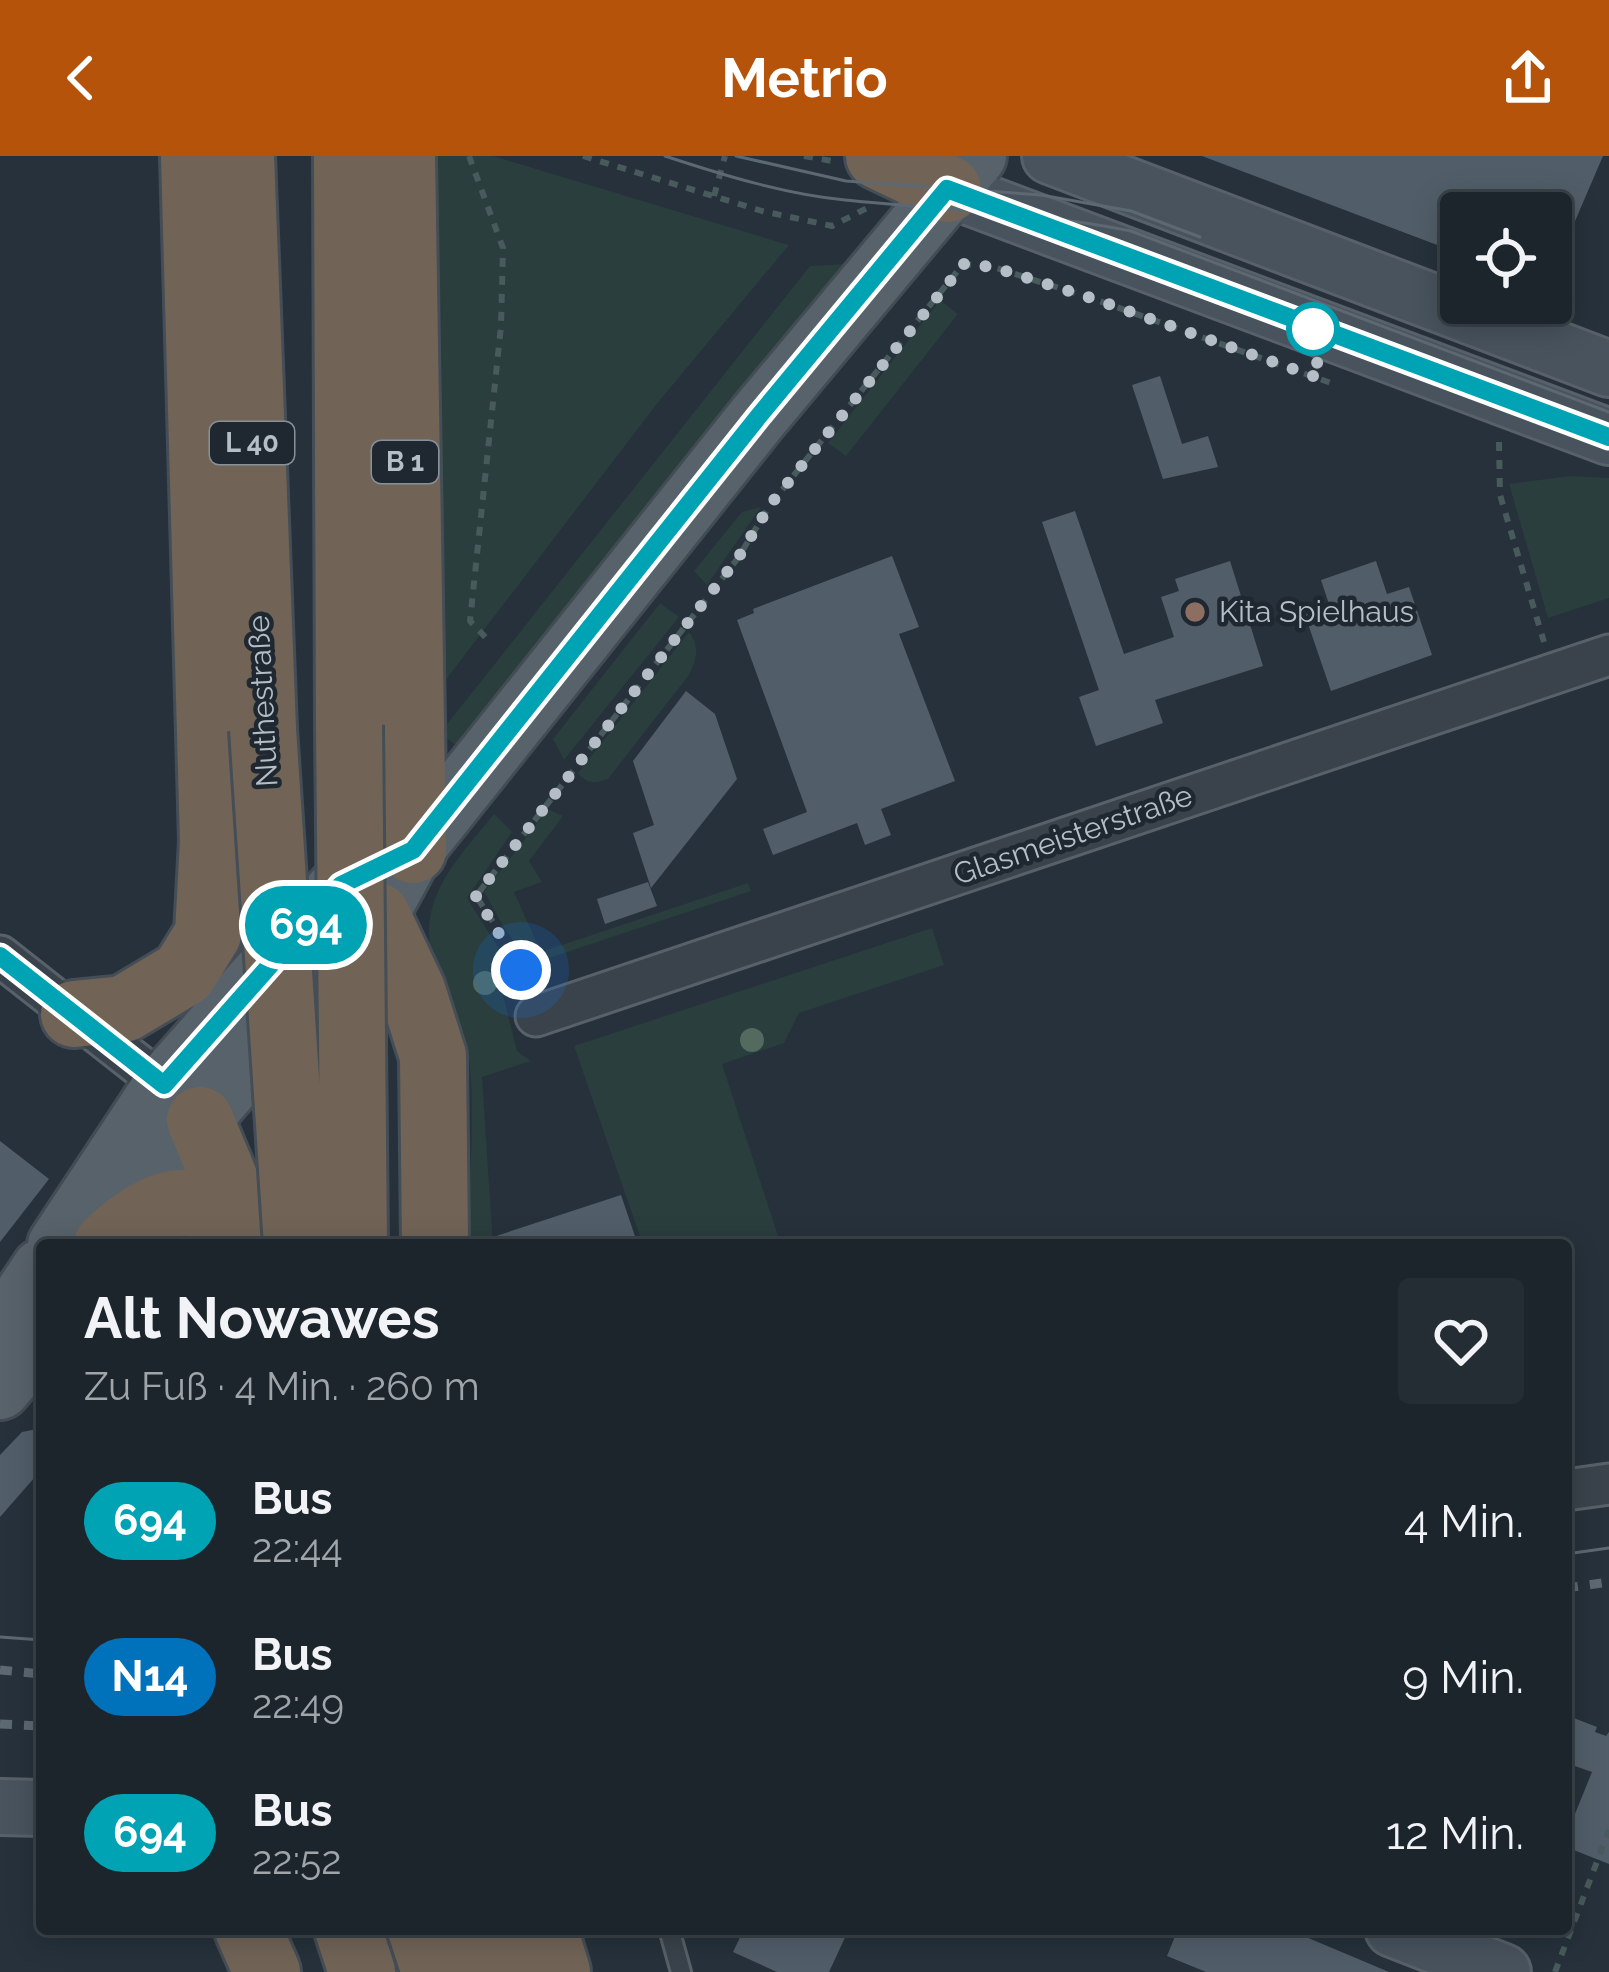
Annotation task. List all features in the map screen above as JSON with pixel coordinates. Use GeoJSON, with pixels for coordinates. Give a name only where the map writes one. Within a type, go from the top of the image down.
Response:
{"type":"FeatureCollection","features":[{"type":"Feature","properties":{"kind":"highway"},"geometry":{"type":"LineString","coordinates":[[74,1014],[124,1009],[184,973],[208,934],[214,841],[194,156]]}},
{"type":"Feature","properties":{"kind":"highway","name":"Nuthestraße"},"geometry":{"type":"LineString","coordinates":[[242,156],[263,729],[297,1239]]}},
{"type":"Feature","properties":{"kind":"highway"},"geometry":{"type":"LineString","coordinates":[[879,156],[962,172]]}},
{"type":"Feature","properties":{"kind":"highway"},"geometry":{"type":"LineString","coordinates":[[354,1239],[349,725],[384,157]]}},
{"type":"Feature","properties":{"kind":"highway","name":"B 1"},"geometry":{"type":"LineString","coordinates":[[384,157],[413,850]]}},
{"type":"Feature","properties":{"kind":"highway"},"geometry":{"type":"LineString","coordinates":[[214,841],[290,943]]}},
{"type":"Feature","properties":{"kind":"highway"},"geometry":{"type":"LineString","coordinates":[[359,901],[412,990],[433,1056],[435,1239]]}},
{"type":"Feature","properties":{"kind":"highway"},"geometry":{"type":"LineString","coordinates":[[182,1103],[230,1192],[234,1239]]}},
{"type":"Feature","properties":{"kind":"highway"},"geometry":{"type":"LineString","coordinates":[[114,1239],[154,1208],[179,1202],[198,1204],[215,1215],[230,1239]]}},
{"type":"Feature","properties":{"kind":"highway"},"geometry":{"type":"LineString","coordinates":[[251,1935],[266,1972]]}},
{"type":"Feature","properties":{"kind":"highway"},"geometry":{"type":"LineString","coordinates":[[423,1935],[435,1972]]}},
{"type":"Feature","properties":{"kind":"highway"},"geometry":{"type":"LineString","coordinates":[[479,1935],[491,1972]]}},
{"type":"Feature","properties":{"kind":"highway"},"geometry":{"type":"LineString","coordinates":[[546,1935],[557,1972]]}},
{"type":"Feature","properties":{"kind":"main road"},"geometry":{"type":"LineString","coordinates":[[413,850],[758,417],[962,172]]}},
{"type":"Feature","properties":{"kind":"main road","name":"B 1"},"geometry":{"type":"LineString","coordinates":[[63,1239],[359,901],[413,850]]}},
{"type":"Feature","properties":{"kind":"main road"},"geometry":{"type":"LineString","coordinates":[[290,943],[359,901]]}},
{"type":"Feature","properties":{"kind":"main road","name":"B 1"},"geometry":{"type":"LineString","coordinates":[[109,1239],[182,1103],[290,943]]}},
{"type":"Feature","properties":{"kind":"main road"},"geometry":{"type":"LineString","coordinates":[[22,1359],[36,1296]]}},
{"type":"Feature","properties":{"kind":"street"},"geometry":{"type":"LineString","coordinates":[[1049,156],[1609,369]]}},
{"type":"Feature","properties":{"kind":"street"},"geometry":{"type":"LineString","coordinates":[[962,172],[1609,437]]}},
{"type":"Feature","properties":{"kind":"street","name":"Glasmeisterstraße"},"geometry":{"type":"LineString","coordinates":[[536,1016],[1609,655]]}},
{"type":"Feature","properties":{"kind":"street"},"geometry":{"type":"LineString","coordinates":[[0,956],[182,1103]]}},
{"type":"Feature","properties":{"kind":"street"},"geometry":{"type":"LineString","coordinates":[[1572,1489],[1609,1484]]}},
{"type":"Feature","properties":{"kind":"street"},"geometry":{"type":"LineString","coordinates":[[0,1807],[36,1808]]}},
{"type":"Feature","properties":{"kind":"street"},"geometry":{"type":"LineString","coordinates":[[1408,1935],[1503,1972]]}},
{"type":"Feature","properties":{"kind":"lane"},"geometry":{"type":"LineString","coordinates":[[671,1935],[681,1972]]}},
{"type":"Feature","properties":{"kind":"path"},"geometry":{"type":"LineString","coordinates":[[469,156],[503,248],[497,374],[470,621],[489,641]]}},
{"type":"Feature","properties":{"kind":"path"},"geometry":{"type":"LineString","coordinates":[[583,156],[832,226]]}},
{"type":"Feature","properties":{"kind":"path"},"geometry":{"type":"LineString","coordinates":[[714,196],[725,156]]}},
{"type":"Feature","properties":{"kind":"path"},"geometry":{"type":"LineString","coordinates":[[536,1016],[517,959],[476,896],[738,558],[770,505],[964,264],[993,267],[1074,293],[1341,386]]}},
{"type":"Feature","properties":{"kind":"path"},"geometry":{"type":"LineString","coordinates":[[1516,448],[1499,442],[1500,495],[1553,674]]}},
{"type":"Feature","properties":{"kind":"path"},"geometry":{"type":"LineString","coordinates":[[1572,1927],[1609,1830]]}},
{"type":"Feature","properties":{"kind":"path"},"geometry":{"type":"LineString","coordinates":[[1555,1972],[1569,1935]]}},
{"type":"Feature","properties":{"kind":"green space"},"geometry":{"type":"Polygon","coordinates":[[[431,156],[493,156],[789,245],[656,405],[438,690],[431,156]]]}},
{"type":"Feature","properties":{"kind":"green space"},"geometry":{"type":"Polygon","coordinates":[[[849,264],[457,746],[440,733],[810,266],[849,264]]]}},
{"type":"Feature","properties":{"kind":"green space"},"geometry":{"type":"Polygon","coordinates":[[[940,300],[958,314],[846,456],[828,443],[940,300]]]}},
{"type":"Feature","properties":{"kind":"green space"},"geometry":{"type":"Polygon","coordinates":[[[1570,476],[1609,478],[1609,598],[1548,618],[1509,484],[1570,476]]]}},
{"type":"Feature","properties":{"kind":"green space"},"geometry":{"type":"Polygon","coordinates":[[[761,507],[707,585],[694,571],[742,512],[761,507]]]}},
{"type":"Feature","properties":{"kind":"green space"},"geometry":{"type":"Polygon","coordinates":[[[660,603],[679,617],[564,760],[553,739],[660,603]]]}},
{"type":"Feature","properties":{"kind":"green space"},"geometry":{"type":"Polygon","coordinates":[[[689,632],[696,653],[689,675],[608,779],[585,779],[578,773],[689,632]]]}},
{"type":"Feature","properties":{"kind":"green space"},"geometry":{"type":"Polygon","coordinates":[[[548,809],[563,816],[529,861],[542,882],[514,892],[541,952],[748,883],[751,891],[543,960],[533,957],[508,933],[484,892],[548,809]]]}},
{"type":"Feature","properties":{"kind":"green space"},"geometry":{"type":"Polygon","coordinates":[[[494,814],[512,832],[467,898],[508,963],[499,979],[517,1051],[531,1061],[482,1077],[493,1239],[467,1239],[468,1052],[429,937],[435,898],[494,814]]]}},
{"type":"Feature","properties":{"kind":"green space"},"geometry":{"type":"Polygon","coordinates":[[[932,928],[944,965],[799,1013],[784,1043],[722,1064],[779,1239],[641,1239],[574,1046],[932,928]]]}},
{"type":"Feature","properties":{"kind":"building"},"geometry":{"type":"Polygon","coordinates":[[[1202,156],[1603,156],[1572,228],[1572,192],[1440,192],[1440,246],[1202,156]]]}},
{"type":"Feature","properties":{"kind":"building"},"geometry":{"type":"Polygon","coordinates":[[[1160,376],[1182,444],[1208,436],[1218,467],[1163,479],[1132,385],[1160,376]]]}},
{"type":"Feature","properties":{"kind":"building"},"geometry":{"type":"Polygon","coordinates":[[[1075,511],[1124,654],[1174,637],[1161,597],[1179,591],[1175,579],[1230,561],[1263,666],[1155,700],[1163,723],[1096,746],[1079,697],[1099,690],[1042,522],[1075,511]]]}},
{"type":"Feature","properties":{"kind":"building"},"geometry":{"type":"Polygon","coordinates":[[[892,556],[919,627],[899,634],[955,781],[881,809],[891,835],[865,845],[857,823],[773,855],[763,829],[807,812],[737,620],[754,613],[753,609],[892,556]]]}},
{"type":"Feature","properties":{"kind":"building"},"geometry":{"type":"Polygon","coordinates":[[[1376,561],[1387,594],[1409,587],[1432,655],[1331,691],[1305,615],[1330,607],[1321,580],[1376,561]]]}},
{"type":"Feature","properties":{"kind":"building"},"geometry":{"type":"Polygon","coordinates":[[[686,691],[715,714],[737,779],[651,888],[633,833],[654,825],[633,761],[686,691]]]}},
{"type":"Feature","properties":{"kind":"building"},"geometry":{"type":"Polygon","coordinates":[[[648,882],[657,906],[605,924],[597,899],[648,882]]]}},
{"type":"Feature","properties":{"kind":"building"},"geometry":{"type":"Polygon","coordinates":[[[0,1141],[49,1179],[0,1242],[0,1141]]]}},
{"type":"Feature","properties":{"kind":"building"},"geometry":{"type":"Polygon","coordinates":[[[621,1195],[636,1239],[487,1239],[621,1195]]]}},
{"type":"Feature","properties":{"kind":"building"},"geometry":{"type":"Polygon","coordinates":[[[36,1429],[36,1476],[0,1517],[0,1455],[22,1432],[36,1429]]]}},
{"type":"Feature","properties":{"kind":"building"},"geometry":{"type":"Polygon","coordinates":[[[1572,1717],[1597,1727],[1595,1732],[1606,1736],[1609,1732],[1609,1864],[1572,1849],[1572,1821],[1592,1772],[1572,1765],[1572,1717]]]}},
{"type":"Feature","properties":{"kind":"building"},"geometry":{"type":"Polygon","coordinates":[[[741,1935],[846,1935],[829,1972],[777,1972],[733,1952],[741,1935]]]}},
{"type":"Feature","properties":{"kind":"building"},"geometry":{"type":"Polygon","coordinates":[[[1176,1935],[1301,1935],[1389,1972],[1206,1972],[1167,1956],[1176,1935]]]}},
{"type":"Feature","properties":{"kind":"tram line"},"geometry":{"type":"LineString","coordinates":[[665,156],[754,183],[822,197],[1024,215],[1131,231],[1609,412]]}},
{"type":"Feature","properties":{"kind":"tram line"},"geometry":{"type":"LineString","coordinates":[[736,156],[846,181],[1041,195],[1131,211],[1200,237]]}},
{"type":"Feature","properties":{"kind":"tram line"},"geometry":{"type":"LineString","coordinates":[[1572,1553],[1609,1548]]}},
{"type":"Feature","properties":{"kind":"tram line"},"geometry":{"type":"LineString","coordinates":[[0,1637],[36,1640]]}},
{"type":"Feature","properties":{"kind":"railway"},"geometry":{"type":"LineString","coordinates":[[1572,1587],[1609,1582]]}},
{"type":"Feature","properties":{"kind":"railway"},"geometry":{"type":"LineString","coordinates":[[0,1670],[36,1673]]}},
{"type":"Feature","properties":{"kind":"railway"},"geometry":{"type":"LineString","coordinates":[[0,1724],[36,1726]]}},
{"type":"Feature","properties":{"kind":"bus line","name":"694"},"geometry":{"type":"LineString","coordinates":[[0,956],[164,1085],[341,885],[413,850],[758,417],[947,189],[1609,437]]}},
{"type":"Feature","properties":{"kind":"place","name":"Kita Spielhaus"},"geometry":{"type":"Point","coordinates":[1195,612]}},
{"type":"Feature","properties":{"kind":"route"},"geometry":{"type":"LineString","coordinates":[[521,970],[476,896],[738,558],[770,505],[964,264],[993,267],[1094,299],[1319,378],[1313,329]]}}]}
